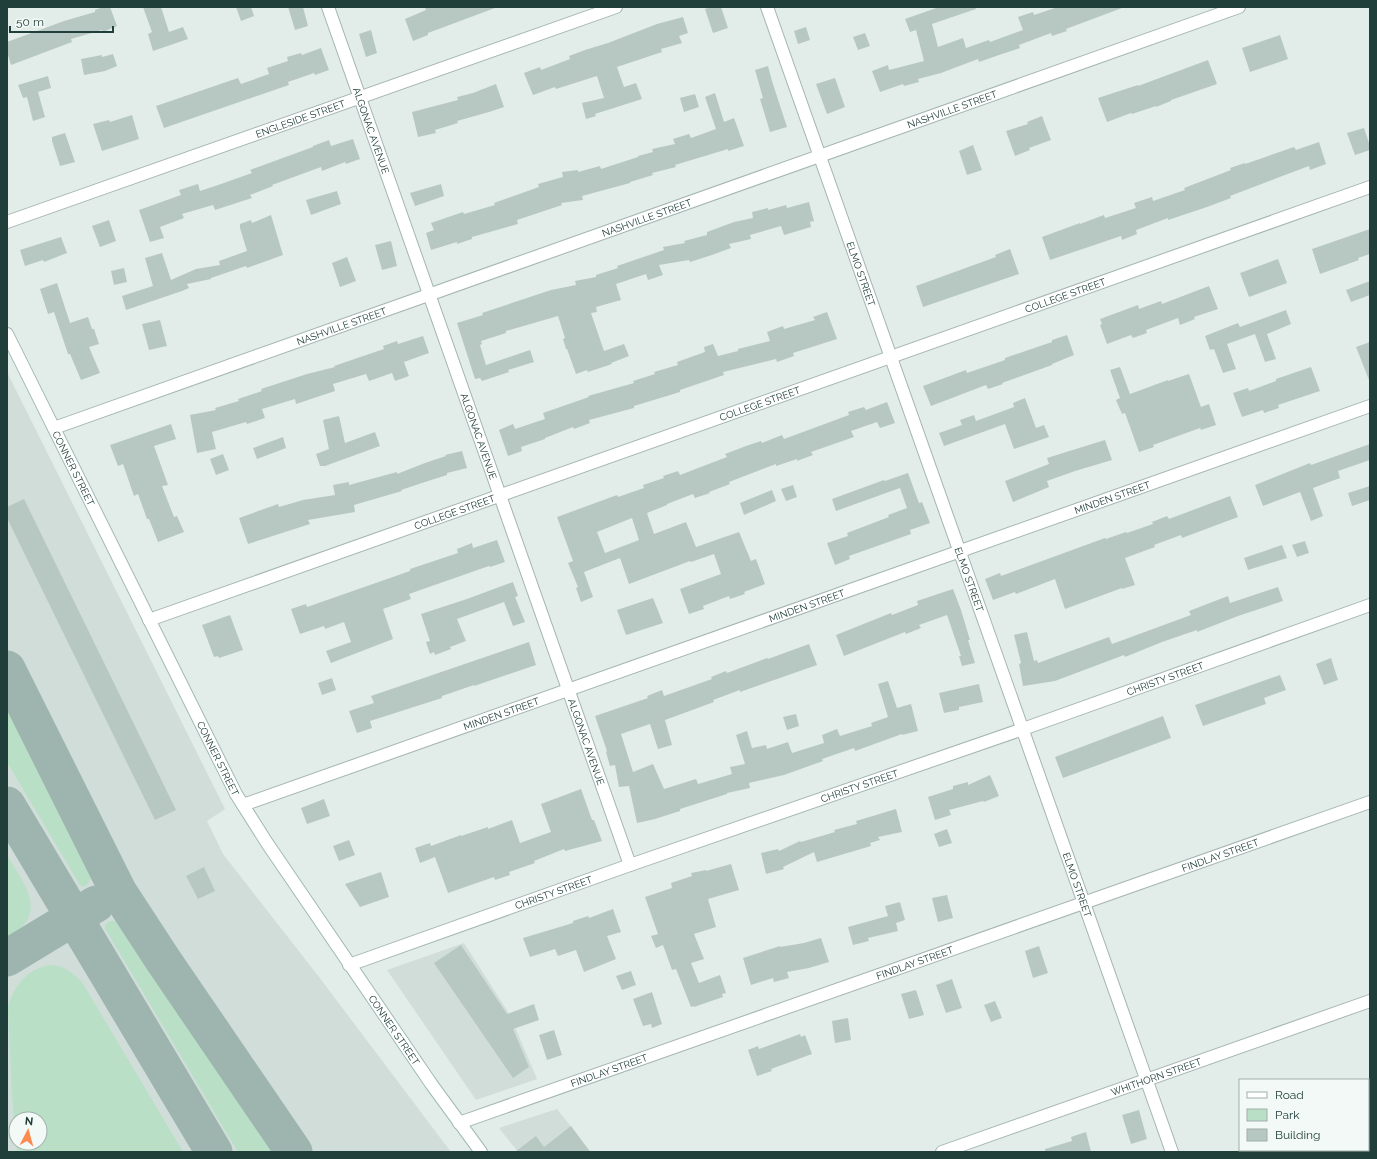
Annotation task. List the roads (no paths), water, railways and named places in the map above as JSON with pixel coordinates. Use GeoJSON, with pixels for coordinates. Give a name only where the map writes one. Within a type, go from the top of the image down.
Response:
{"type":"FeatureCollection","features":[{"type":"Feature","properties":{"kind":"street","name":"ALGONAC AVENUE"},"geometry":{"type":"LineString","coordinates":[[328,7],[630,865]]}},
{"type":"Feature","properties":{"kind":"street","name":"ENGLESIDE STREET"},"geometry":{"type":"LineString","coordinates":[[7,222],[616,7]]}},
{"type":"Feature","properties":{"kind":"street","name":"ELMO STREET"},"geometry":{"type":"LineString","coordinates":[[767,7],[1172,1152]]}},
{"type":"Feature","properties":{"kind":"street","name":"NASHVILLE STREET"},"geometry":{"type":"LineString","coordinates":[[54,428],[1239,7]]}},
{"type":"Feature","properties":{"kind":"street","name":"COLLEGE STREET"},"geometry":{"type":"LineString","coordinates":[[149,620],[1370,187]]}},
{"type":"Feature","properties":{"kind":"street","name":"CONNER STREET"},"geometry":{"type":"LineString","coordinates":[[7,334],[236,794],[349,965],[427,1079],[481,1152]]}},
{"type":"Feature","properties":{"kind":"street","name":"MINDEN STREET"},"geometry":{"type":"LineString","coordinates":[[243,805],[1370,406]]}},
{"type":"Feature","properties":{"kind":"street","name":"CHRISTY STREET"},"geometry":{"type":"LineString","coordinates":[[349,965],[1370,606]]}},
{"type":"Feature","properties":{"kind":"street","name":"FINDLAY STREET"},"geometry":{"type":"LineString","coordinates":[[459,1123],[1370,802]]}},
{"type":"Feature","properties":{"kind":"street","name":"WHITHORN STREET"},"geometry":{"type":"LineString","coordinates":[[942,1152],[1370,1001]]}}]}
